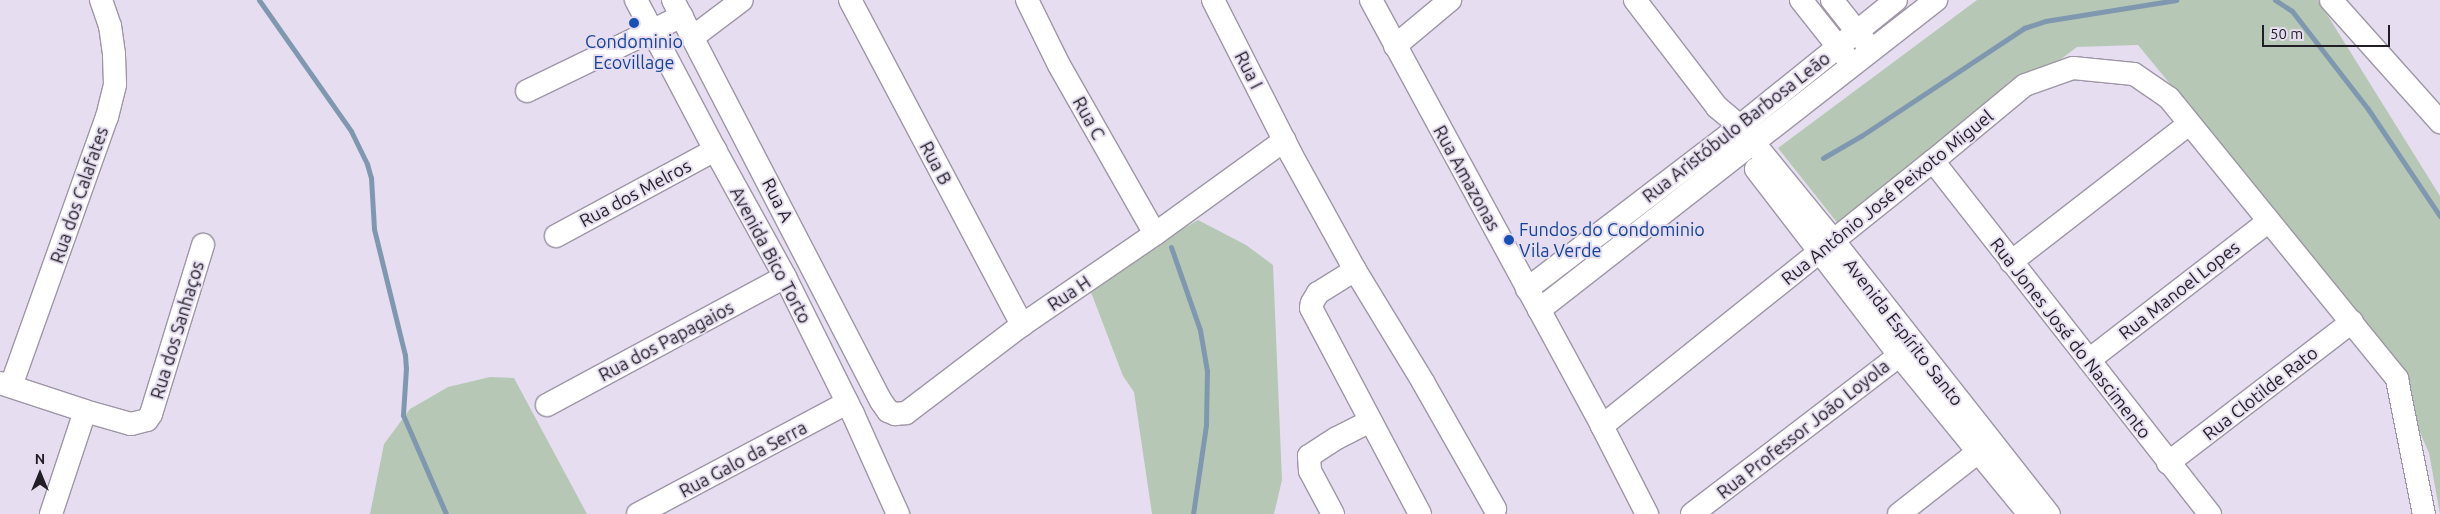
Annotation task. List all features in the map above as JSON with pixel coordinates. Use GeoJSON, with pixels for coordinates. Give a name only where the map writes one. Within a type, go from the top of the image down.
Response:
{"type":"FeatureCollection","features":[{"type":"Feature","properties":{"kind":"street","name":"Rua dos Calafates"},"geometry":{"type":"LineString","coordinates":[[6,384],[107,117],[115,84],[113,45],[101,0]]}},
{"type":"Feature","properties":{"kind":"street","name":"Avenida Bico Torto"},"geometry":{"type":"LineString","coordinates":[[636,0],[785,277],[850,409],[898,514]]}},
{"type":"Feature","properties":{"kind":"street"},"geometry":{"type":"LineString","coordinates":[[694,37],[742,0]]}},
{"type":"Feature","properties":{"kind":"street","name":"Rua B"},"geometry":{"type":"LineString","coordinates":[[850,0],[1022,325]]}},
{"type":"Feature","properties":{"kind":"street","name":"Rua C"},"geometry":{"type":"LineString","coordinates":[[1027,0],[1059,65],[1155,234]]}},
{"type":"Feature","properties":{"kind":"street","name":"Rua I"},"geometry":{"type":"LineString","coordinates":[[1213,0],[1284,140],[1355,270],[1423,382],[1495,509]]}},
{"type":"Feature","properties":{"kind":"street","name":"Rua Amazonas"},"geometry":{"type":"LineString","coordinates":[[1372,0],[1395,46],[1602,426],[1641,512]]}},
{"type":"Feature","properties":{"kind":"street"},"geometry":{"type":"LineString","coordinates":[[1395,46],[1450,0]]}},
{"type":"Feature","properties":{"kind":"street","name":"Avenida Espírito Santo"},"geometry":{"type":"LineString","coordinates":[[1634,0],[1906,350],[1978,452],[2029,514]]}},
{"type":"Feature","properties":{"kind":"street"},"geometry":{"type":"LineString","coordinates":[[1801,0],[1852,64]]}},
{"type":"Feature","properties":{"kind":"street"},"geometry":{"type":"LineString","coordinates":[[1832,0],[1871,50]]}},
{"type":"Feature","properties":{"kind":"street","name":"Rua Aristóbulo Barbosa Leão"},"geometry":{"type":"LineString","coordinates":[[1527,289],[1741,139],[1838,46],[1896,0]]}},
{"type":"Feature","properties":{"kind":"street"},"geometry":{"type":"LineString","coordinates":[[1539,310],[1741,139],[1852,64],[1936,0]]}},
{"type":"Feature","properties":{"kind":"street"},"geometry":{"type":"LineString","coordinates":[[2331,0],[2440,122]]}},
{"type":"Feature","properties":{"kind":"street"},"geometry":{"type":"LineString","coordinates":[[527,91],[653,31],[677,8]]}},
{"type":"Feature","properties":{"kind":"street","name":"Rua A"},"geometry":{"type":"LineString","coordinates":[[677,8],[694,37],[881,401]]}},
{"type":"Feature","properties":{"kind":"street","name":"Rua Antônio José Peixoto Miguel"},"geometry":{"type":"LineString","coordinates":[[1602,426],[1825,246],[1933,162],[2025,84],[2073,68],[2134,74],[2169,98],[2398,379],[2424,514]]}},
{"type":"Feature","properties":{"kind":"street"},"geometry":{"type":"LineString","coordinates":[[2011,262],[2189,124]]}},
{"type":"Feature","properties":{"kind":"street","name":"Rua H"},"geometry":{"type":"LineString","coordinates":[[881,401],[891,413],[906,413],[1022,325],[1155,234],[1284,140]]}},
{"type":"Feature","properties":{"kind":"street","name":"Rua dos Melros"},"geometry":{"type":"LineString","coordinates":[[556,236],[715,150]]}},
{"type":"Feature","properties":{"kind":"street","name":"Rua Jones José do Nascimento"},"geometry":{"type":"LineString","coordinates":[[1933,162],[2210,514]]}},
{"type":"Feature","properties":{"kind":"street","name":"Rua Manoel Lopes"},"geometry":{"type":"LineString","coordinates":[[2089,360],[2269,221]]}},
{"type":"Feature","properties":{"kind":"street","name":"Rua dos Sanhaços"},"geometry":{"type":"LineString","coordinates":[[84,411],[131,424],[142,423],[151,414],[203,245]]}},
{"type":"Feature","properties":{"kind":"street"},"geometry":{"type":"LineString","coordinates":[[1355,270],[1318,293],[1311,308],[1420,514]]}},
{"type":"Feature","properties":{"kind":"street","name":"Rua dos Papagaios"},"geometry":{"type":"LineString","coordinates":[[547,405],[785,277]]}},
{"type":"Feature","properties":{"kind":"street","name":"Rua Clotilde Rato"},"geometry":{"type":"LineString","coordinates":[[2168,463],[2352,322]]}},
{"type":"Feature","properties":{"kind":"street","name":"Avenida Espírito Santo"},"geometry":{"type":"LineString","coordinates":[[1906,350],[2049,514]]}},
{"type":"Feature","properties":{"kind":"street","name":"Rua Professor João Loyola"},"geometry":{"type":"LineString","coordinates":[[1692,514],[1906,350]]}},
{"type":"Feature","properties":{"kind":"street"},"geometry":{"type":"LineString","coordinates":[[6,384],[84,411],[51,514]]}},
{"type":"Feature","properties":{"kind":"street"},"geometry":{"type":"LineString","coordinates":[[850,409],[881,401]]}},
{"type":"Feature","properties":{"kind":"street","name":"Rua Galo da Serra"},"geometry":{"type":"LineString","coordinates":[[638,514],[850,409]]}},
{"type":"Feature","properties":{"kind":"street"},"geometry":{"type":"LineString","coordinates":[[1333,514],[1310,471],[1309,456],[1337,438],[1370,421]]}},
{"type":"Feature","properties":{"kind":"street"},"geometry":{"type":"LineString","coordinates":[[1899,514],[1978,452]]}},
{"type":"Feature","properties":{"kind":"green space"},"geometry":{"type":"Polygon","coordinates":[[[1977,0],[2318,0],[2440,196],[2440,514],[2429,453],[2378,337],[2138,45],[2077,47],[1839,225],[1778,148],[1977,0]]]}},
{"type":"Feature","properties":{"kind":"green space"},"geometry":{"type":"Polygon","coordinates":[[[1198,220],[1246,245],[1273,265],[1282,480],[1274,514],[1152,514],[1134,392],[1123,376],[1089,287],[1136,256],[1198,220]]]}},
{"type":"Feature","properties":{"kind":"green space"},"geometry":{"type":"Polygon","coordinates":[[[490,377],[514,378],[587,514],[370,514],[384,444],[410,409],[448,387],[490,377]]]}},
{"type":"Feature","properties":{"kind":"waterway"},"geometry":{"type":"LineString","coordinates":[[259,0],[351,131],[367,164],[371,178],[374,229],[405,355],[403,415],[446,514]]}},
{"type":"Feature","properties":{"kind":"waterway"},"geometry":{"type":"LineString","coordinates":[[1823,158],[1861,136],[2024,28],[2045,21],[2176,0]]}},
{"type":"Feature","properties":{"kind":"waterway"},"geometry":{"type":"LineString","coordinates":[[2275,0],[2292,11],[2368,109],[2440,216]]}},
{"type":"Feature","properties":{"kind":"waterway"},"geometry":{"type":"LineString","coordinates":[[1171,247],[1200,330],[1207,371],[1206,425],[1193,514]]}},
{"type":"Feature","properties":{"kind":"place","name":"Condominio Ecovillage"},"geometry":{"type":"Point","coordinates":[634,23]}},
{"type":"Feature","properties":{"kind":"place","name":"Fundos do Condominio Vila Verde"},"geometry":{"type":"Point","coordinates":[1509,240]}}]}
